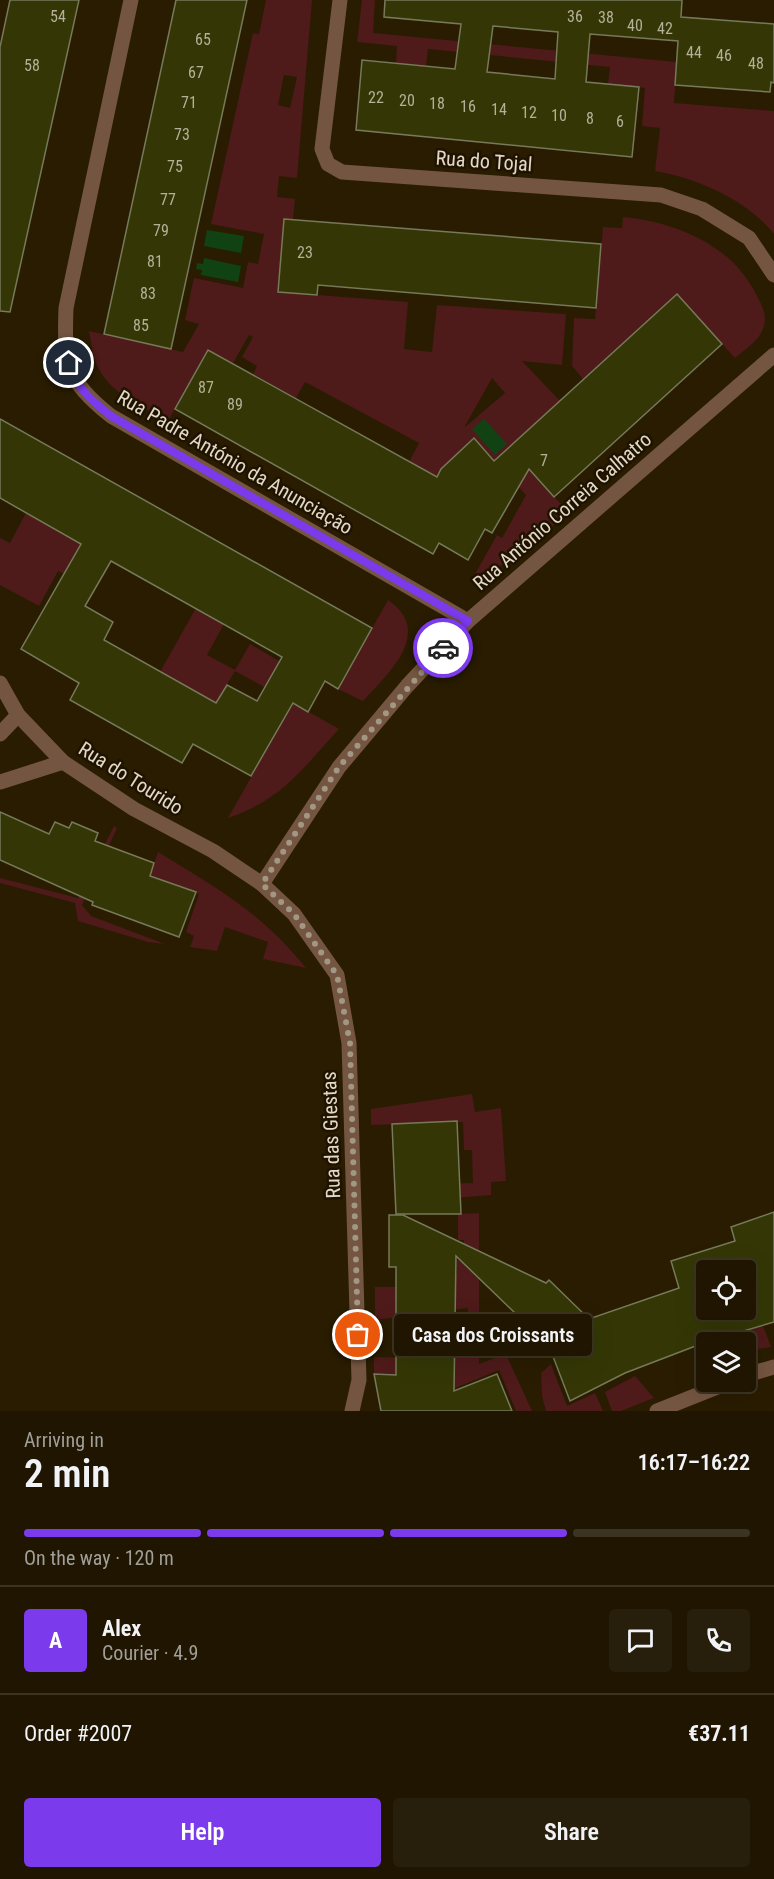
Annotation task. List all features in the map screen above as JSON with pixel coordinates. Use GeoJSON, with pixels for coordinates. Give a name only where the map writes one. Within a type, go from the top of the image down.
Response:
{"type":"FeatureCollection","features":[{"type":"Feature","properties":{"kind":"street","name":"Rua Padre António da Anunciação"},"geometry":{"type":"LineString","coordinates":[[131,0],[66,308],[65,349],[72,377],[90,400],[111,416],[468,621]]}},
{"type":"Feature","properties":{"kind":"street","name":"Rua do Tojal"},"geometry":{"type":"LineString","coordinates":[[340,0],[322,149],[328,164],[342,172],[661,195],[702,209],[749,238],[774,275]]}},
{"type":"Feature","properties":{"kind":"street","name":"Rua António Correia Calhatro"},"geometry":{"type":"LineString","coordinates":[[262,884],[339,767],[407,686],[468,621],[774,355]]}},
{"type":"Feature","properties":{"kind":"street","name":"Rua do Tourido"},"geometry":{"type":"LineString","coordinates":[[0,683],[18,714],[63,762],[134,809],[213,851],[262,884]]}},
{"type":"Feature","properties":{"kind":"street"},"geometry":{"type":"LineString","coordinates":[[0,734],[18,714]]}},
{"type":"Feature","properties":{"kind":"street"},"geometry":{"type":"LineString","coordinates":[[0,782],[63,762]]}},
{"type":"Feature","properties":{"kind":"street","name":"Rua das Giestas"},"geometry":{"type":"LineString","coordinates":[[262,884],[294,914],[337,975],[350,1043],[360,1380],[352,1411]]}},
{"type":"Feature","properties":{"kind":"street"},"geometry":{"type":"LineString","coordinates":[[756,1372],[774,1367]]}},
{"type":"Feature","properties":{"kind":"street"},"geometry":{"type":"LineString","coordinates":[[657,1411],[705,1392]]}},
{"type":"Feature","properties":{"kind":"shaded area"},"geometry":{"type":"Polygon","coordinates":[[[266,0],[312,0],[297,178],[279,176],[277,197],[295,199],[293,219],[284,219],[278,292],[408,302],[404,349],[432,352],[437,305],[566,314],[562,365],[522,361],[560,401],[554,497],[568,511],[526,550],[501,566],[475,574],[497,535],[502,538],[526,495],[491,458],[466,494],[409,462],[419,443],[305,382],[296,398],[253,374],[257,366],[242,357],[253,337],[249,335],[233,363],[208,350],[168,421],[117,391],[101,373],[96,363],[89,331],[183,352],[199,324],[185,320],[194,278],[243,288],[248,262],[258,264],[264,234],[211,224],[253,33],[259,34],[266,0]],[[284,75],[278,105],[290,108],[297,77],[284,75]],[[492,378],[465,426],[465,427],[505,393],[492,378]]]}},
{"type":"Feature","properties":{"kind":"shaded area"},"geometry":{"type":"Polygon","coordinates":[[[362,0],[375,0],[373,33],[677,62],[674,103],[774,111],[774,234],[750,211],[720,192],[688,179],[655,171],[660,128],[642,126],[645,88],[608,84],[610,67],[428,49],[426,66],[396,64],[397,46],[357,42],[362,0]]]}},
{"type":"Feature","properties":{"kind":"shaded area"},"geometry":{"type":"Polygon","coordinates":[[[623,217],[681,230],[717,249],[732,262],[745,277],[764,311],[763,329],[755,341],[735,358],[677,295],[583,379],[572,366],[574,318],[595,319],[603,227],[622,228],[623,217]]]}},
{"type":"Feature","properties":{"kind":"shaded area"},"geometry":{"type":"Polygon","coordinates":[[[207,230],[244,236],[241,253],[204,246],[207,230]]]}},
{"type":"Feature","properties":{"kind":"shaded area"},"geometry":{"type":"Polygon","coordinates":[[[204,258],[241,266],[238,282],[201,275],[202,270],[196,269],[197,263],[203,264],[204,258]]]}},
{"type":"Feature","properties":{"kind":"shaded area"},"geometry":{"type":"Polygon","coordinates":[[[484,419],[507,444],[495,455],[472,429],[484,419]]]}},
{"type":"Feature","properties":{"kind":"shaded area"},"geometry":{"type":"Polygon","coordinates":[[[26,513],[82,544],[64,574],[58,571],[39,606],[0,585],[0,538],[10,543],[26,513]]]}},
{"type":"Feature","properties":{"kind":"shaded area"},"geometry":{"type":"Polygon","coordinates":[[[388,600],[401,612],[407,625],[407,639],[403,652],[394,666],[363,701],[338,689],[388,600]]]}},
{"type":"Feature","properties":{"kind":"shaded area"},"geometry":{"type":"Polygon","coordinates":[[[196,608],[224,624],[207,655],[235,670],[250,644],[279,661],[282,657],[293,703],[235,671],[216,703],[160,672],[196,608]]]}},
{"type":"Feature","properties":{"kind":"shaded area"},"geometry":{"type":"Polygon","coordinates":[[[293,703],[339,729],[290,782],[263,802],[228,818],[293,703]]]}},
{"type":"Feature","properties":{"kind":"shaded area"},"geometry":{"type":"Polygon","coordinates":[[[114,826],[117,828],[82,905],[91,916],[165,944],[148,942],[78,921],[75,903],[0,883],[0,878],[78,898],[114,826]]]}},
{"type":"Feature","properties":{"kind":"shaded area"},"geometry":{"type":"Polygon","coordinates":[[[158,852],[238,903],[273,932],[306,968],[263,959],[268,942],[225,927],[217,951],[190,947],[194,936],[186,932],[199,894],[150,876],[158,852]]]}},
{"type":"Feature","properties":{"kind":"shaded area"},"geometry":{"type":"Polygon","coordinates":[[[472,1094],[475,1112],[501,1108],[506,1181],[491,1182],[491,1195],[455,1198],[409,1185],[473,1183],[472,1150],[464,1150],[463,1122],[371,1125],[371,1109],[472,1094]]]}},
{"type":"Feature","properties":{"kind":"shaded area"},"geometry":{"type":"Polygon","coordinates":[[[479,1213],[479,1364],[506,1354],[532,1411],[516,1411],[499,1370],[453,1389],[461,1411],[432,1411],[439,1376],[374,1374],[374,1357],[454,1359],[455,1356],[468,1356],[468,1308],[375,1320],[375,1287],[396,1287],[396,1276],[457,1274],[457,1260],[464,1260],[464,1240],[458,1240],[458,1214],[479,1213]]]}},
{"type":"Feature","properties":{"kind":"shaded area"},"geometry":{"type":"Polygon","coordinates":[[[763,1326],[771,1347],[756,1349],[756,1332],[742,1332],[763,1326]]]}},
{"type":"Feature","properties":{"kind":"shaded area"},"geometry":{"type":"Polygon","coordinates":[[[551,1364],[567,1406],[595,1393],[603,1411],[546,1411],[542,1396],[541,1373],[551,1364]]]}},
{"type":"Feature","properties":{"kind":"shaded area"},"geometry":{"type":"Polygon","coordinates":[[[635,1376],[654,1398],[621,1411],[612,1411],[605,1392],[635,1376]]]}},
{"type":"Feature","properties":{"kind":"building"},"geometry":{"type":"Polygon","coordinates":[[[10,0],[79,0],[10,312],[0,311],[0,47],[10,0]]]}},
{"type":"Feature","properties":{"kind":"building"},"geometry":{"type":"Polygon","coordinates":[[[176,0],[247,0],[171,349],[104,334],[176,0]]]}},
{"type":"Feature","properties":{"kind":"building"},"geometry":{"type":"Polygon","coordinates":[[[385,0],[682,0],[681,17],[774,24],[774,83],[771,82],[770,92],[675,85],[678,41],[590,34],[586,82],[639,87],[632,157],[356,130],[362,60],[455,69],[461,24],[384,17],[385,0]],[[493,26],[487,72],[555,79],[558,32],[493,26]]]}},
{"type":"Feature","properties":{"kind":"building"},"geometry":{"type":"Polygon","coordinates":[[[284,219],[601,244],[596,308],[318,285],[317,295],[278,292],[284,219]]]}},
{"type":"Feature","properties":{"kind":"building"},"geometry":{"type":"Polygon","coordinates":[[[677,294],[722,344],[554,497],[529,469],[492,533],[485,529],[468,560],[439,543],[433,554],[175,409],[208,350],[437,477],[441,469],[474,438],[494,461],[677,294]]]}},
{"type":"Feature","properties":{"kind":"building"},"geometry":{"type":"Polygon","coordinates":[[[0,419],[372,628],[338,689],[325,681],[308,712],[293,703],[251,776],[193,744],[182,763],[70,700],[79,683],[21,649],[81,544],[0,498],[0,419]],[[111,561],[85,606],[113,622],[104,640],[216,703],[227,685],[257,701],[282,657],[111,561]]]}},
{"type":"Feature","properties":{"kind":"building"},"geometry":{"type":"Polygon","coordinates":[[[0,812],[49,834],[55,822],[69,828],[72,822],[98,833],[95,841],[154,863],[150,876],[196,892],[179,937],[92,905],[93,902],[0,860],[0,812]]]}},
{"type":"Feature","properties":{"kind":"building"},"geometry":{"type":"Polygon","coordinates":[[[457,1121],[461,1214],[396,1214],[392,1124],[457,1121]]]}},
{"type":"Feature","properties":{"kind":"building"},"geometry":{"type":"Polygon","coordinates":[[[774,1212],[774,1322],[740,1332],[696,1332],[696,1346],[625,1373],[570,1401],[549,1346],[456,1256],[454,1391],[497,1374],[512,1411],[381,1411],[374,1374],[396,1375],[396,1267],[389,1267],[389,1215],[403,1215],[546,1283],[549,1280],[589,1319],[679,1288],[671,1261],[735,1241],[731,1227],[774,1212]]]}},
{"type":"Feature","properties":{"kind":"way so far"},"geometry":{"type":"LineString","coordinates":[[358,1335],[350,1043],[337,975],[294,914],[262,884],[339,767],[407,686],[443,648]]}},
{"type":"Feature","properties":{"kind":"place","name":"Casa dos Croissants"},"geometry":{"type":"Point","coordinates":[358,1335]}},
{"type":"Feature","properties":{"kind":"route"},"geometry":{"type":"LineString","coordinates":[[69,363],[72,377],[90,400],[111,416],[468,621],[443,648]]}}]}
